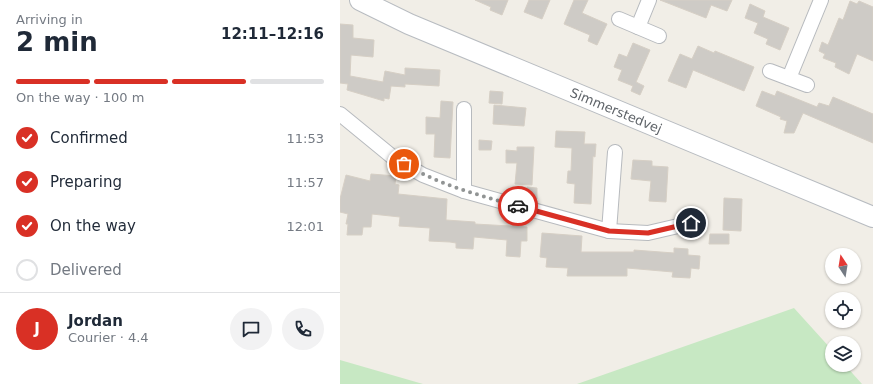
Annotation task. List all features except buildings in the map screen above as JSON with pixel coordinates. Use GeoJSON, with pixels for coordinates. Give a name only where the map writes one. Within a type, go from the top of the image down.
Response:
{"type":"FeatureCollection","features":[{"type":"Feature","properties":{"kind":"street","name":"Simmerstedvej"},"geometry":{"type":"LineString","coordinates":[[360,0],[409,24],[873,217]]}},
{"type":"Feature","properties":{"kind":"street"},"geometry":{"type":"LineString","coordinates":[[638,27],[649,0]]}},
{"type":"Feature","properties":{"kind":"street"},"geometry":{"type":"LineString","coordinates":[[790,78],[821,0]]}},
{"type":"Feature","properties":{"kind":"street"},"geometry":{"type":"LineString","coordinates":[[619,19],[659,36]]}},
{"type":"Feature","properties":{"kind":"street"},"geometry":{"type":"LineString","coordinates":[[770,70],[807,85]]}},
{"type":"Feature","properties":{"kind":"street"},"geometry":{"type":"LineString","coordinates":[[464,109],[464,191]]}},
{"type":"Feature","properties":{"kind":"street"},"geometry":{"type":"LineString","coordinates":[[340,114],[395,159],[423,176],[464,191],[609,231],[648,233],[691,223]]}},
{"type":"Feature","properties":{"kind":"street"},"geometry":{"type":"LineString","coordinates":[[609,231],[615,152]]}},
{"type":"Feature","properties":{"kind":"green space"},"geometry":{"type":"Polygon","coordinates":[[[794,308],[825,342],[825,372],[851,372],[862,384],[577,384],[794,308]]]}},
{"type":"Feature","properties":{"kind":"green space"},"geometry":{"type":"Polygon","coordinates":[[[340,360],[423,384],[340,384],[340,360]]]}},
{"type":"Feature","properties":{"kind":"way so far"},"geometry":{"type":"LineString","coordinates":[[404,164],[423,176],[464,191],[518,206]]}},
{"type":"Feature","properties":{"kind":"route"},"geometry":{"type":"LineString","coordinates":[[518,206],[609,231],[648,233],[691,223]]}}]}
